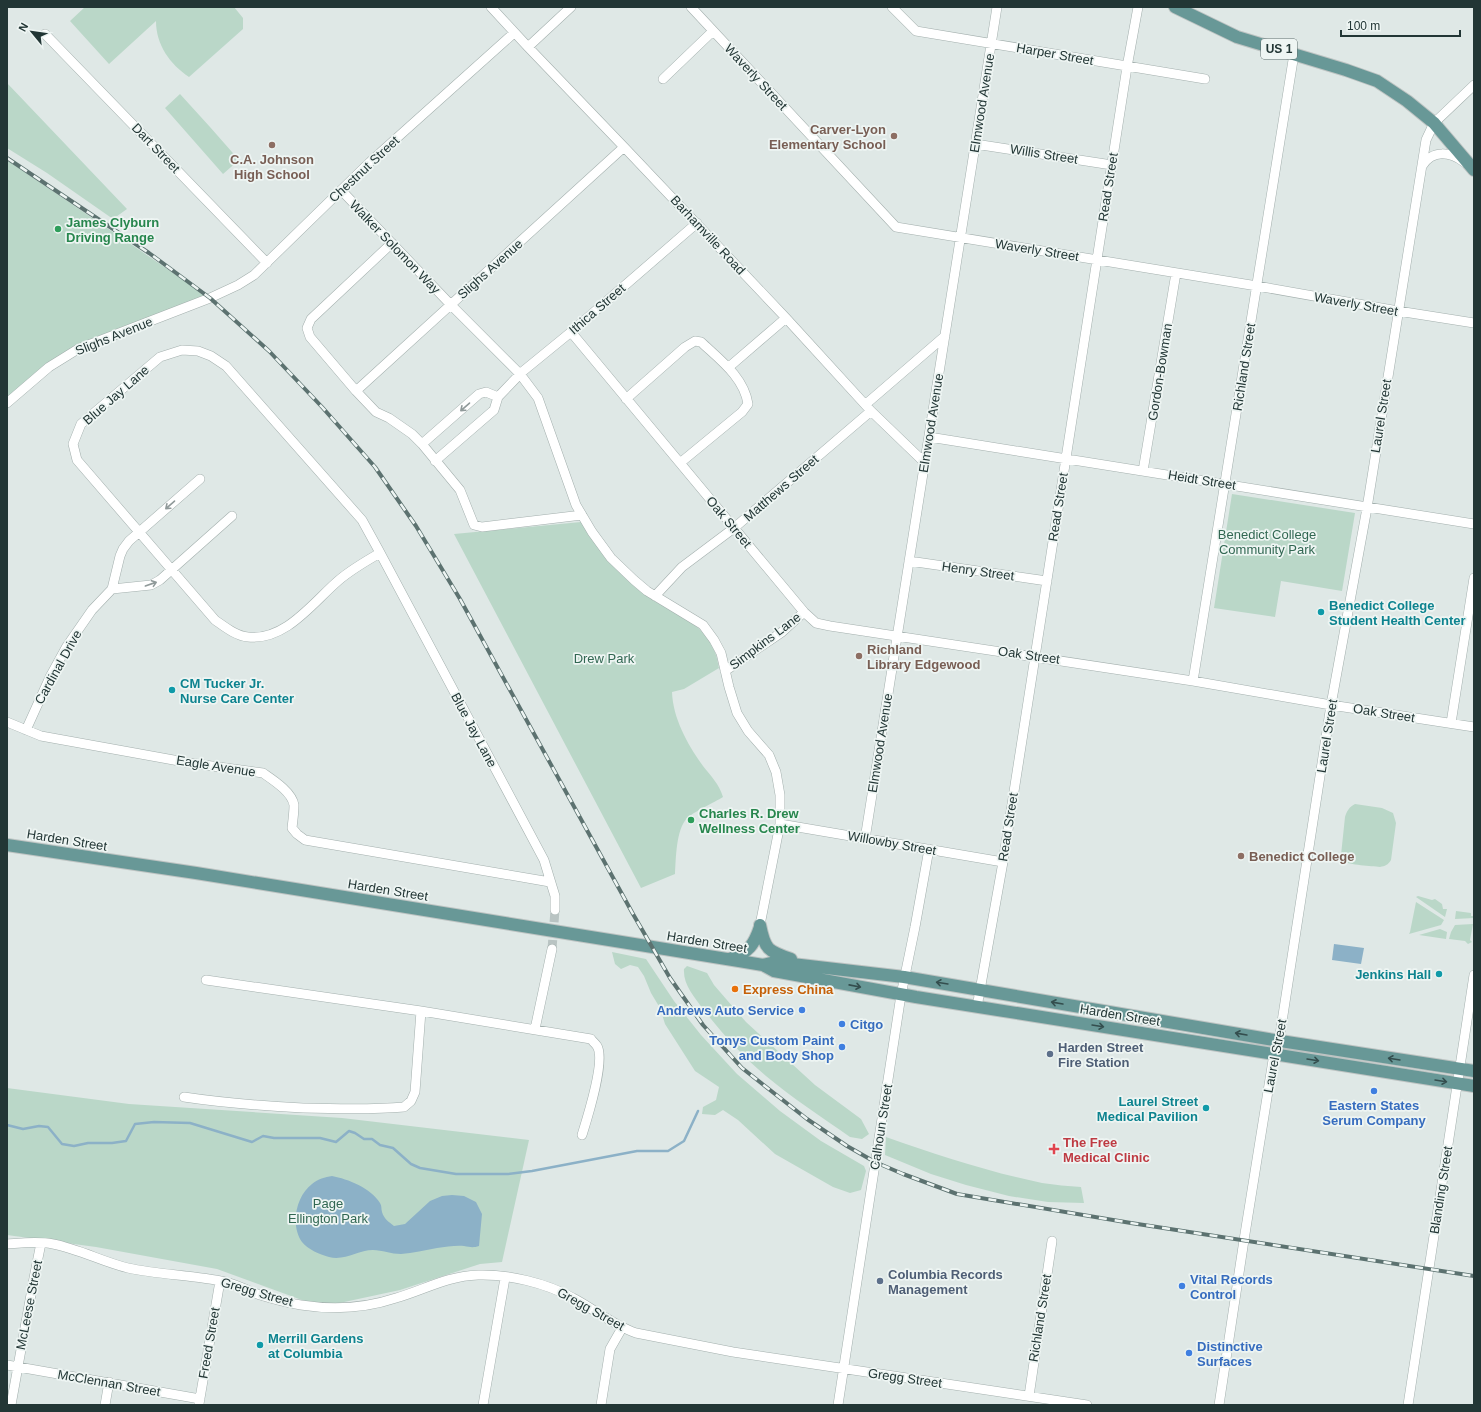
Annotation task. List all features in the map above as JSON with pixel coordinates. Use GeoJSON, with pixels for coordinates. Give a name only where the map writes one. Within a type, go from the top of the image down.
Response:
{"type":"FeatureCollection","features":[{"type":"Feature","properties":{"kind":"main road","name":"US 1"},"geometry":{"type":"LineString","coordinates":[[1175,7],[1237,37],[1346,70],[1377,82],[1407,100],[1434,123],[1473,168]]}},
{"type":"Feature","properties":{"kind":"main road","name":"Harden Street"},"geometry":{"type":"LineString","coordinates":[[7,845],[203,874],[730,959],[763,965],[774,971],[901,995],[1474,1086]]}},
{"type":"Feature","properties":{"kind":"main road"},"geometry":{"type":"LineString","coordinates":[[730,959],[740,956],[749,950],[754,943],[760,926]]}},
{"type":"Feature","properties":{"kind":"main road"},"geometry":{"type":"LineString","coordinates":[[760,926],[764,943],[771,951],[813,966]]}},
{"type":"Feature","properties":{"kind":"main road","name":"Harden Street"},"geometry":{"type":"LineString","coordinates":[[763,965],[775,962],[904,977],[1279,1041],[1474,1071]]}},
{"type":"Feature","properties":{"kind":"street","name":"Barhamville Road"},"geometry":{"type":"LineString","coordinates":[[491,7],[514,33],[697,223],[868,407],[925,462]]}},
{"type":"Feature","properties":{"kind":"street"},"geometry":{"type":"LineString","coordinates":[[528,47],[571,7]]}},
{"type":"Feature","properties":{"kind":"street","name":"Waverly Street"},"geometry":{"type":"LineString","coordinates":[[691,7],[896,227],[1097,259],[1474,323]]}},
{"type":"Feature","properties":{"kind":"street","name":"Harper Street"},"geometry":{"type":"LineString","coordinates":[[892,7],[916,31],[1204,79]]}},
{"type":"Feature","properties":{"kind":"street","name":"Elmwood Avenue"},"geometry":{"type":"LineString","coordinates":[[865,839],[997,7]]}},
{"type":"Feature","properties":{"kind":"street","name":"Read Street"},"geometry":{"type":"LineString","coordinates":[[976,1007],[1003,862],[1127,66],[1138,7]]}},
{"type":"Feature","properties":{"kind":"street"},"geometry":{"type":"LineString","coordinates":[[663,79],[713,31]]}},
{"type":"Feature","properties":{"kind":"street","name":"Chestnut Street"},"geometry":{"type":"LineString","coordinates":[[210,298],[246,280],[268,263],[341,190],[514,33]]}},
{"type":"Feature","properties":{"kind":"street","name":"Dart Street"},"geometry":{"type":"LineString","coordinates":[[45,34],[268,263]]}},
{"type":"Feature","properties":{"kind":"street","name":"Richland Street"},"geometry":{"type":"LineString","coordinates":[[1193,681],[1294,54]]}},
{"type":"Feature","properties":{"kind":"street","name":"Laurel Street"},"geometry":{"type":"LineString","coordinates":[[1219,1405],[1274,1054],[1279,1041],[1331,705],[1367,508],[1426,140],[1434,123],[1474,85]]}},
{"type":"Feature","properties":{"kind":"street","name":"Willis Street"},"geometry":{"type":"LineString","coordinates":[[975,144],[1112,165]]}},
{"type":"Feature","properties":{"kind":"street","name":"Slighs Avenue"},"geometry":{"type":"LineString","coordinates":[[356,391],[624,147]]}},
{"type":"Feature","properties":{"kind":"street"},"geometry":{"type":"LineString","coordinates":[[1422,168],[1425,161],[1433,156],[1443,154],[1455,156],[1473,168]]}},
{"type":"Feature","properties":{"kind":"street","name":"Walker Solomon Way"},"geometry":{"type":"LineString","coordinates":[[341,190],[451,305],[520,374],[538,398],[576,505],[592,532],[611,558],[634,580],[655,596],[703,625],[721,652],[737,713],[748,731],[769,754],[776,772],[780,795],[780,824],[760,926]]}},
{"type":"Feature","properties":{"kind":"street","name":"Ithica Street"},"geometry":{"type":"LineString","coordinates":[[435,461],[494,410],[498,397],[520,374],[697,223]]}},
{"type":"Feature","properties":{"kind":"street"},"geometry":{"type":"LineString","coordinates":[[392,243],[311,319],[307,328],[310,337],[376,412],[389,418],[412,434],[422,444],[460,490],[474,525],[482,526],[582,515]]}},
{"type":"Feature","properties":{"kind":"street","name":"Gordon-Bowman"},"geometry":{"type":"LineString","coordinates":[[1143,471],[1176,273]]}},
{"type":"Feature","properties":{"kind":"street","name":"Slighs Avenue"},"geometry":{"type":"LineString","coordinates":[[7,403],[49,367],[78,349],[210,298]]}},
{"type":"Feature","properties":{"kind":"street"},"geometry":{"type":"LineString","coordinates":[[729,367],[786,318]]}},
{"type":"Feature","properties":{"kind":"street","name":"Oak Street"},"geometry":{"type":"LineString","coordinates":[[571,332],[804,612],[816,623],[1035,656],[1474,727]]}},
{"type":"Feature","properties":{"kind":"street","name":"Matthews Street"},"geometry":{"type":"LineString","coordinates":[[655,596],[682,567],[734,528],[945,336]]}},
{"type":"Feature","properties":{"kind":"street"},"geometry":{"type":"LineString","coordinates":[[626,399],[685,347],[695,341],[701,342],[729,367],[747,394],[748,404],[742,412],[680,463]]}},
{"type":"Feature","properties":{"kind":"street","name":"Blue Jay Lane"},"geometry":{"type":"LineString","coordinates":[[380,553],[356,567],[339,580],[302,616],[277,632],[265,636],[247,637],[231,631],[215,620],[77,460],[74,444],[81,424],[160,357],[182,350],[198,350],[211,356],[226,366],[362,520],[380,553],[544,860],[555,896],[555,910]]}},
{"type":"Feature","properties":{"kind":"street"},"geometry":{"type":"LineString","coordinates":[[422,444],[479,394],[486,392],[498,397]]}},
{"type":"Feature","properties":{"kind":"street","name":"Heidt Street"},"geometry":{"type":"LineString","coordinates":[[929,437],[1474,524]]}},
{"type":"Feature","properties":{"kind":"street","name":"Cardinal Drive"},"geometry":{"type":"LineString","coordinates":[[26,730],[47,684],[67,646],[92,610],[112,589],[123,549],[129,541],[200,479]]}},
{"type":"Feature","properties":{"kind":"street"},"geometry":{"type":"LineString","coordinates":[[112,589],[151,585],[160,580],[232,516]]}},
{"type":"Feature","properties":{"kind":"street","name":"Henry Street"},"geometry":{"type":"LineString","coordinates":[[909,561],[1047,581]]}},
{"type":"Feature","properties":{"kind":"street"},"geometry":{"type":"LineString","coordinates":[[1450,723],[1474,578]]}},
{"type":"Feature","properties":{"kind":"street","name":"Simpkins Lane"},"geometry":{"type":"LineString","coordinates":[[725,671],[782,632],[804,612]]}},
{"type":"Feature","properties":{"kind":"street","name":"Eagle Avenue"},"geometry":{"type":"LineString","coordinates":[[7,722],[48,738],[190,763],[263,773],[286,790],[294,804],[292,828],[305,840],[550,882]]}},
{"type":"Feature","properties":{"kind":"street","name":"Willowby Street"},"geometry":{"type":"LineString","coordinates":[[780,824],[1003,862]]}},
{"type":"Feature","properties":{"kind":"street","name":"Calhoun Street"},"geometry":{"type":"LineString","coordinates":[[838,1405],[901,995],[929,850]]}},
{"type":"Feature","properties":{"kind":"street"},"geometry":{"type":"LineString","coordinates":[[535,1029],[552,949]]}},
{"type":"Feature","properties":{"kind":"street","name":"Blanding Street"},"geometry":{"type":"LineString","coordinates":[[1408,1405],[1474,975]]}},
{"type":"Feature","properties":{"kind":"street"},"geometry":{"type":"LineString","coordinates":[[206,980],[535,1029],[590,1039],[598,1046],[600,1063],[582,1136]]}},
{"type":"Feature","properties":{"kind":"street"},"geometry":{"type":"LineString","coordinates":[[184,1097],[228,1104],[343,1109],[404,1107],[411,1101],[415,1092],[421,1012]]}},
{"type":"Feature","properties":{"kind":"street","name":"Richland Street"},"geometry":{"type":"LineString","coordinates":[[1031,1399],[1052,1241]]}},
{"type":"Feature","properties":{"kind":"street","name":"McLeese Street"},"geometry":{"type":"LineString","coordinates":[[11,1405],[41,1243]]}},
{"type":"Feature","properties":{"kind":"street","name":"Gregg Street"},"geometry":{"type":"LineString","coordinates":[[7,1244],[52,1244],[103,1261],[130,1268],[232,1284],[261,1295],[302,1305],[333,1307],[376,1304],[397,1298],[448,1279],[462,1276],[492,1275],[544,1285],[559,1291],[622,1328],[636,1333],[733,1352],[844,1370],[1031,1399],[1087,1405]]}},
{"type":"Feature","properties":{"kind":"street"},"geometry":{"type":"LineString","coordinates":[[483,1405],[505,1278]]}},
{"type":"Feature","properties":{"kind":"street","name":"Freed Street"},"geometry":{"type":"LineString","coordinates":[[199,1402],[220,1282]]}},
{"type":"Feature","properties":{"kind":"street"},"geometry":{"type":"LineString","coordinates":[[601,1405],[610,1349],[622,1328]]}},
{"type":"Feature","properties":{"kind":"street","name":"McClennan Street"},"geometry":{"type":"LineString","coordinates":[[7,1365],[109,1382],[199,1402]]}},
{"type":"Feature","properties":{"kind":"street"},"geometry":{"type":"LineString","coordinates":[[105,1405],[109,1382]]}},
{"type":"Feature","properties":{"kind":"green space"},"geometry":{"type":"Polygon","coordinates":[[[85,7],[234,7],[243,18],[243,29],[189,77],[170,60],[165,53],[158,38],[156,21],[109,64],[70,21],[85,7]]]}},
{"type":"Feature","properties":{"kind":"green space"},"geometry":{"type":"Polygon","coordinates":[[[7,83],[127,209],[113,219],[47,173],[7,148],[7,83]]]}},
{"type":"Feature","properties":{"kind":"green space"},"geometry":{"type":"Polygon","coordinates":[[[180,94],[210,127],[194,141],[165,108],[180,94]]]}},
{"type":"Feature","properties":{"kind":"green space"},"geometry":{"type":"Polygon","coordinates":[[[210,127],[239,160],[223,174],[194,141],[210,127]]]}},
{"type":"Feature","properties":{"kind":"green space","name":"James Clyburn Driving Range"},"geometry":{"type":"Polygon","coordinates":[[[7,160],[210,298],[75,351],[7,403],[7,160]]]}},
{"type":"Feature","properties":{"kind":"green space","name":"Benedict College Community Park"},"geometry":{"type":"Polygon","coordinates":[[[1232,494],[1355,513],[1342,591],[1281,581],[1275,617],[1214,608],[1232,494]]]}},
{"type":"Feature","properties":{"kind":"green space","name":"Drew Park"},"geometry":{"type":"Polygon","coordinates":[[[581,522],[607,559],[631,584],[652,600],[700,629],[709,639],[715,652],[719,668],[684,689],[672,692],[675,712],[682,731],[697,758],[717,784],[723,797],[698,810],[683,823],[677,844],[675,874],[641,888],[454,534],[581,522]]]}},
{"type":"Feature","properties":{"kind":"green space"},"geometry":{"type":"Polygon","coordinates":[[[1355,804],[1382,808],[1393,813],[1396,823],[1391,860],[1386,865],[1380,867],[1343,861],[1341,855],[1345,817],[1348,809],[1355,804]]]}},
{"type":"Feature","properties":{"kind":"green space"},"geometry":{"type":"Polygon","coordinates":[[[1418,896],[1432,900],[1435,899],[1442,904],[1443,909],[1447,909],[1445,917],[1416,897],[1418,896]]]}},
{"type":"Feature","properties":{"kind":"green space"},"geometry":{"type":"Polygon","coordinates":[[[1416,902],[1444,920],[1441,925],[1409,934],[1416,902]]]}},
{"type":"Feature","properties":{"kind":"green space"},"geometry":{"type":"Polygon","coordinates":[[[1456,911],[1471,913],[1471,916],[1474,916],[1474,918],[1455,919],[1456,911]]]}},
{"type":"Feature","properties":{"kind":"green space"},"geometry":{"type":"Polygon","coordinates":[[[1473,924],[1470,940],[1472,942],[1468,944],[1465,941],[1449,939],[1455,925],[1473,924]]]}},
{"type":"Feature","properties":{"kind":"green space"},"geometry":{"type":"Polygon","coordinates":[[[1440,929],[1447,932],[1446,939],[1419,935],[1440,929]]]}},
{"type":"Feature","properties":{"kind":"green space"},"geometry":{"type":"Polygon","coordinates":[[[612,952],[646,959],[674,1001],[701,1035],[737,1074],[780,1111],[821,1141],[864,1166],[866,1171],[861,1190],[850,1193],[833,1187],[775,1154],[738,1120],[723,1110],[715,1115],[702,1114],[703,1107],[716,1100],[719,1087],[695,1071],[665,1024],[660,1008],[638,967],[630,965],[621,969],[615,964],[612,952]]]}},
{"type":"Feature","properties":{"kind":"green space"},"geometry":{"type":"Polygon","coordinates":[[[687,966],[707,973],[714,985],[746,1022],[815,1085],[861,1119],[869,1134],[862,1139],[850,1137],[786,1092],[757,1068],[725,1035],[693,995],[685,980],[684,969],[687,966]]]}},
{"type":"Feature","properties":{"kind":"green space","name":"Page Ellington Park"},"geometry":{"type":"Polygon","coordinates":[[[7,1088],[129,1104],[342,1118],[529,1140],[502,1262],[480,1264],[400,1290],[321,1307],[217,1269],[96,1247],[7,1235],[7,1088]]]}},
{"type":"Feature","properties":{"kind":"green space"},"geometry":{"type":"Polygon","coordinates":[[[886,1137],[944,1157],[1002,1174],[1042,1183],[1081,1187],[1084,1203],[1048,1202],[1009,1196],[931,1174],[885,1155],[886,1137]]]}},
{"type":"Feature","properties":{"kind":"water"},"geometry":{"type":"Polygon","coordinates":[[[1334,944],[1364,948],[1361,964],[1332,960],[1334,944]]]}},
{"type":"Feature","properties":{"kind":"water"},"geometry":{"type":"Polygon","coordinates":[[[332,1176],[345,1179],[359,1185],[371,1193],[380,1203],[384,1217],[394,1226],[405,1224],[430,1201],[442,1196],[464,1196],[476,1202],[482,1214],[479,1246],[451,1246],[401,1254],[367,1250],[341,1258],[326,1256],[314,1251],[304,1245],[298,1235],[296,1227],[296,1211],[306,1189],[317,1181],[332,1176]]]}},
{"type":"Feature","properties":{"kind":"waterway"},"geometry":{"type":"LineString","coordinates":[[7,1125],[23,1129],[39,1126],[48,1127],[62,1144],[74,1146],[88,1143],[112,1143],[126,1141],[135,1124],[154,1122],[190,1123],[252,1142],[263,1136],[274,1138],[320,1138],[336,1142],[349,1131],[364,1139],[372,1139],[380,1145],[393,1148],[411,1164],[420,1168],[456,1174],[508,1174],[532,1171],[637,1151],[668,1151],[684,1141],[698,1111]]}},
{"type":"Feature","properties":{"kind":"tunnel"},"geometry":{"type":"LineString","coordinates":[[552,949],[555,910]]}},
{"type":"Feature","properties":{"kind":"railway"},"geometry":{"type":"LineString","coordinates":[[7,158],[149,253],[210,298],[269,351],[322,407],[375,467],[416,526],[460,599],[633,914],[670,978],[703,1025],[742,1068],[807,1119],[847,1146],[875,1162],[957,1194],[1131,1223],[1474,1276]]}},
{"type":"Feature","properties":{"kind":"place","name":"Carver-Lyon Elementary School"},"geometry":{"type":"Point","coordinates":[894,136]}},
{"type":"Feature","properties":{"kind":"place","name":"C.A. Johnson High School"},"geometry":{"type":"Point","coordinates":[272,145]}},
{"type":"Feature","properties":{"kind":"place","name":"James Clyburn Driving Range"},"geometry":{"type":"Point","coordinates":[58,229]}},
{"type":"Feature","properties":{"kind":"place","name":"Benedict College Student Health Center"},"geometry":{"type":"Point","coordinates":[1321,612]}},
{"type":"Feature","properties":{"kind":"place","name":"Richland Library Edgewood"},"geometry":{"type":"Point","coordinates":[859,656]}},
{"type":"Feature","properties":{"kind":"place","name":"CM Tucker Jr. Nurse Care Center"},"geometry":{"type":"Point","coordinates":[172,690]}},
{"type":"Feature","properties":{"kind":"place","name":"Charles R. Drew Wellness Center"},"geometry":{"type":"Point","coordinates":[691,820]}},
{"type":"Feature","properties":{"kind":"place","name":"Benedict College"},"geometry":{"type":"Point","coordinates":[1241,856]}},
{"type":"Feature","properties":{"kind":"place","name":"Jenkins Hall"},"geometry":{"type":"Point","coordinates":[1439,974]}},
{"type":"Feature","properties":{"kind":"place","name":"Express China"},"geometry":{"type":"Point","coordinates":[735,989]}},
{"type":"Feature","properties":{"kind":"place","name":"Andrews Auto Service"},"geometry":{"type":"Point","coordinates":[802,1010]}},
{"type":"Feature","properties":{"kind":"place","name":"Citgo"},"geometry":{"type":"Point","coordinates":[842,1024]}},
{"type":"Feature","properties":{"kind":"place","name":"Tonys Custom Paint and Body Shop"},"geometry":{"type":"Point","coordinates":[842,1047]}},
{"type":"Feature","properties":{"kind":"place","name":"Harden Street Fire Station"},"geometry":{"type":"Point","coordinates":[1050,1054]}},
{"type":"Feature","properties":{"kind":"place","name":"Eastern States Serum Company"},"geometry":{"type":"Point","coordinates":[1374,1091]}},
{"type":"Feature","properties":{"kind":"place","name":"Laurel Street Medical Pavilion"},"geometry":{"type":"Point","coordinates":[1206,1108]}},
{"type":"Feature","properties":{"kind":"place","name":"The Free Medical Clinic"},"geometry":{"type":"Point","coordinates":[1054,1149]}},
{"type":"Feature","properties":{"kind":"place","name":"Columbia Records Management"},"geometry":{"type":"Point","coordinates":[880,1281]}},
{"type":"Feature","properties":{"kind":"place","name":"Vital Records Control"},"geometry":{"type":"Point","coordinates":[1182,1286]}},
{"type":"Feature","properties":{"kind":"place","name":"Merrill Gardens at Columbia"},"geometry":{"type":"Point","coordinates":[260,1345]}},
{"type":"Feature","properties":{"kind":"place","name":"Distinctive Surfaces"},"geometry":{"type":"Point","coordinates":[1189,1353]}}]}
